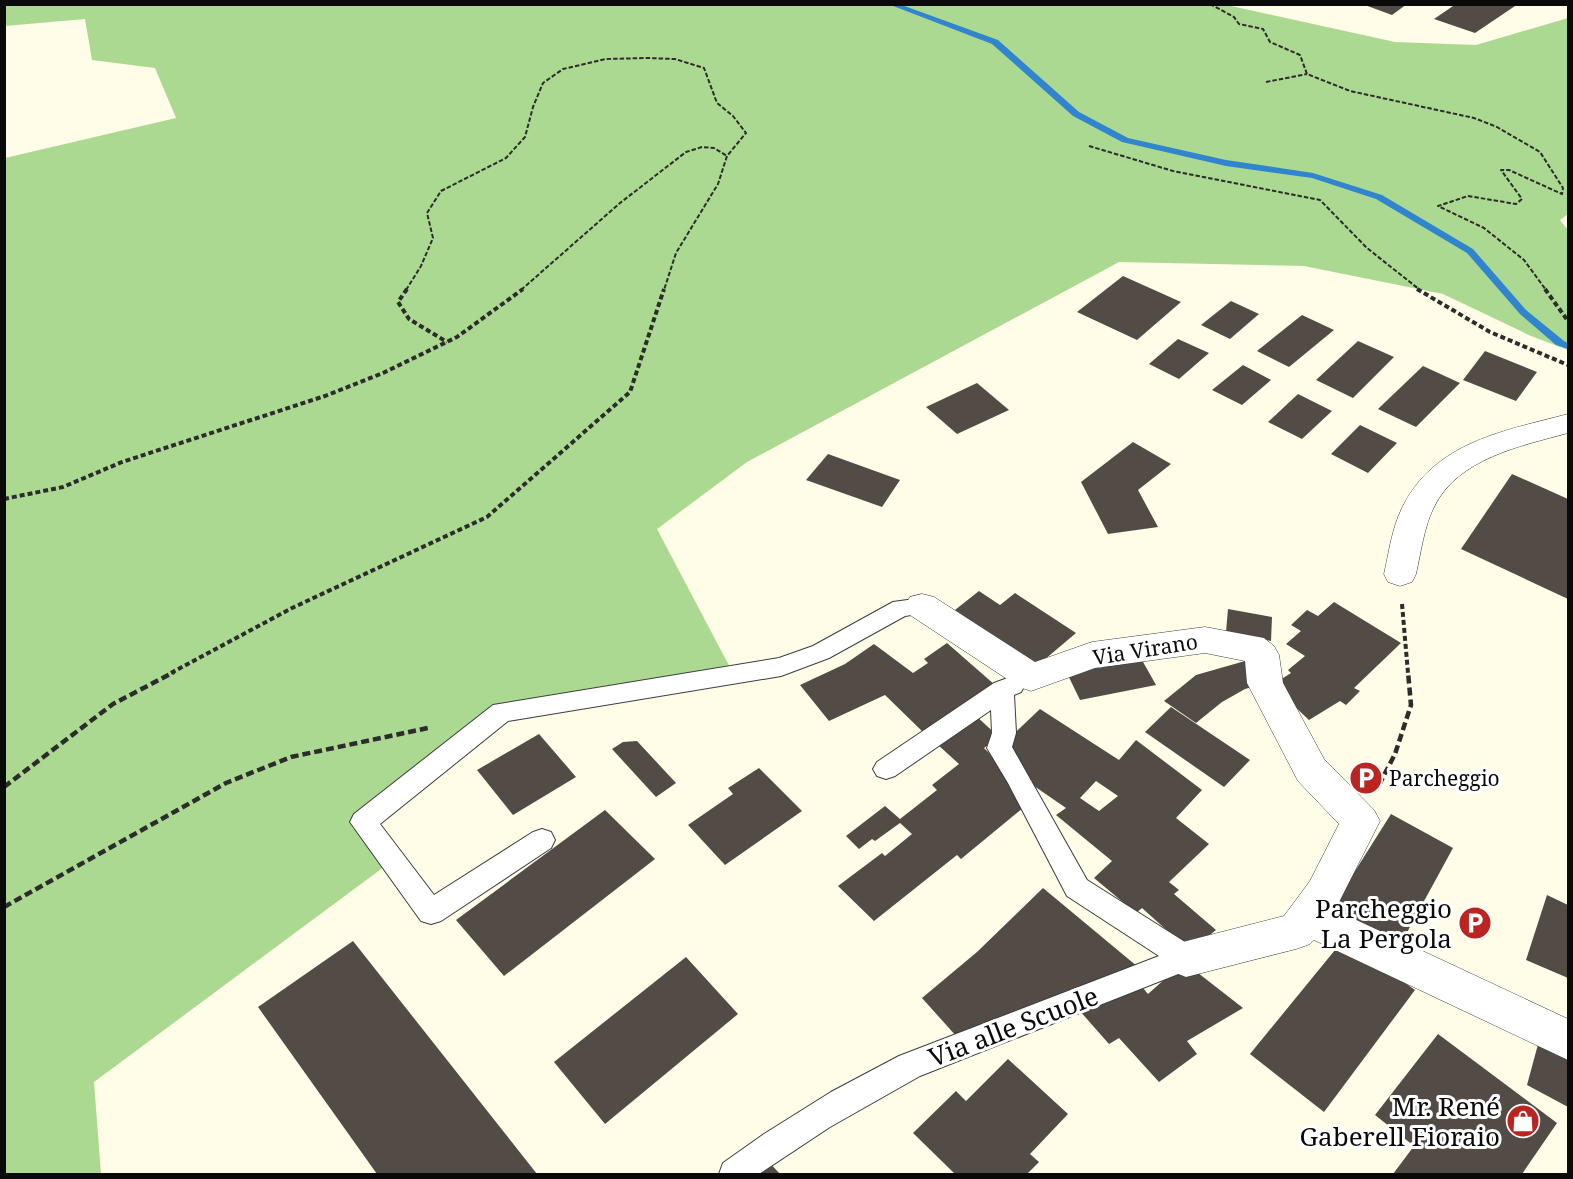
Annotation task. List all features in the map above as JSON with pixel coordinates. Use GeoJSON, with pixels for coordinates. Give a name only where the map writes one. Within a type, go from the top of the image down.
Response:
{"type":"FeatureCollection","features":[{"type":"Feature","properties":{"kind":"street"},"geometry":{"type":"LineString","coordinates":[[1400,574],[1418,509],[1424,496],[1447,470],[1460,459],[1493,444],[1569,424]]}},
{"type":"Feature","properties":{"kind":"street"},"geometry":{"type":"LineString","coordinates":[[922,606],[1016,684]]}},
{"type":"Feature","properties":{"kind":"street","name":"Via Virano"},"geometry":{"type":"LineString","coordinates":[[1016,684],[1092,655],[1205,639],[1252,647],[1262,656],[1265,682],[1311,770],[1361,821]]}},
{"type":"Feature","properties":{"kind":"street"},"geometry":{"type":"LineString","coordinates":[[1361,821],[1350,837],[1310,918],[1569,1041]]}},
{"type":"Feature","properties":{"kind":"street","name":"Via alle Scuole"},"geometry":{"type":"LineString","coordinates":[[1186,958],[1296,931],[1310,918]]}},
{"type":"Feature","properties":{"kind":"lane"},"geometry":{"type":"LineString","coordinates":[[542,840],[431,912],[363,822],[502,712],[781,667],[821,652],[901,608],[922,606]]}},
{"type":"Feature","properties":{"kind":"lane"},"geometry":{"type":"LineString","coordinates":[[886,769],[1016,684]]}},
{"type":"Feature","properties":{"kind":"lane"},"geometry":{"type":"LineString","coordinates":[[1016,684],[999,748],[1017,776],[1077,888],[1186,958]]}},
{"type":"Feature","properties":{"kind":"lane","name":"Via alle Scuole"},"geometry":{"type":"LineString","coordinates":[[734,1174],[867,1089],[910,1066],[1186,958]]}},
{"type":"Feature","properties":{"kind":"path"},"geometry":{"type":"LineString","coordinates":[[1210,4],[1234,17],[1239,24],[1263,29],[1269,42],[1300,55],[1306,74]]}},
{"type":"Feature","properties":{"kind":"path"},"geometry":{"type":"LineString","coordinates":[[4,787],[113,704],[292,608],[487,517],[630,392],[676,253],[718,184],[727,156],[746,133],[733,116],[717,103],[704,68],[675,59],[647,58],[606,59],[563,69],[543,83],[533,107],[525,137],[506,158],[441,191],[427,213],[433,238],[421,267],[398,302],[409,319],[447,342]]}},
{"type":"Feature","properties":{"kind":"path"},"geometry":{"type":"LineString","coordinates":[[1266,82],[1306,74],[1350,92],[1474,118],[1497,127],[1540,152],[1563,188],[1562,194],[1509,170],[1500,170],[1522,199],[1516,204],[1468,196],[1438,206],[1484,228],[1524,260],[1569,321]]}},
{"type":"Feature","properties":{"kind":"path"},"geometry":{"type":"LineString","coordinates":[[1089,146],[1173,171],[1320,200],[1367,248],[1416,288],[1490,332],[1569,365]]}},
{"type":"Feature","properties":{"kind":"path"},"geometry":{"type":"LineString","coordinates":[[4,499],[63,487],[188,439],[325,396],[458,337],[537,278],[620,204],[686,152],[702,147],[714,148],[727,156]]}},
{"type":"Feature","properties":{"kind":"path"},"geometry":{"type":"LineString","coordinates":[[1361,821],[1395,754],[1411,705],[1400,574]]}},
{"type":"Feature","properties":{"kind":"path"},"geometry":{"type":"LineString","coordinates":[[4,907],[226,783],[291,757],[436,726]]}},
{"type":"Feature","properties":{"kind":"green space"},"geometry":{"type":"Polygon","coordinates":[[[5,4],[1222,4],[1395,42],[1476,45],[1568,18],[1568,214],[1560,220],[1568,230],[1568,350],[1531,336],[1443,294],[1304,266],[1119,262],[747,462],[657,529],[734,675],[502,712],[363,822],[392,861],[94,1082],[101,1174],[5,1174],[5,158],[176,118],[155,68],[92,60],[85,19],[5,26],[5,4]]]}},
{"type":"Feature","properties":{"kind":"building"},"geometry":{"type":"Polygon","coordinates":[[[1362,4],[1407,4],[1392,15],[1362,4]]]}},
{"type":"Feature","properties":{"kind":"building"},"geometry":{"type":"Polygon","coordinates":[[[1456,4],[1518,4],[1475,33],[1434,19],[1456,4]]]}},
{"type":"Feature","properties":{"kind":"building"},"geometry":{"type":"Polygon","coordinates":[[[1123,276],[1181,302],[1137,340],[1077,312],[1123,276]]]}},
{"type":"Feature","properties":{"kind":"building"},"geometry":{"type":"Polygon","coordinates":[[[1231,301],[1259,314],[1230,339],[1201,325],[1231,301]]]}},
{"type":"Feature","properties":{"kind":"building"},"geometry":{"type":"Polygon","coordinates":[[[1302,315],[1334,330],[1289,367],[1257,351],[1302,315]]]}},
{"type":"Feature","properties":{"kind":"building"},"geometry":{"type":"Polygon","coordinates":[[[1178,339],[1209,353],[1179,379],[1149,364],[1178,339]]]}},
{"type":"Feature","properties":{"kind":"building"},"geometry":{"type":"Polygon","coordinates":[[[1358,341],[1394,357],[1353,398],[1316,380],[1358,341]]]}},
{"type":"Feature","properties":{"kind":"building"},"geometry":{"type":"Polygon","coordinates":[[[1485,351],[1537,372],[1516,401],[1463,380],[1485,351]]]}},
{"type":"Feature","properties":{"kind":"building"},"geometry":{"type":"Polygon","coordinates":[[[1243,365],[1271,380],[1242,405],[1212,390],[1243,365]]]}},
{"type":"Feature","properties":{"kind":"building"},"geometry":{"type":"Polygon","coordinates":[[[1423,366],[1460,383],[1416,427],[1378,409],[1423,366]]]}},
{"type":"Feature","properties":{"kind":"building"},"geometry":{"type":"Polygon","coordinates":[[[977,383],[1009,410],[957,434],[926,407],[977,383]]]}},
{"type":"Feature","properties":{"kind":"building"},"geometry":{"type":"Polygon","coordinates":[[[1298,394],[1332,411],[1302,439],[1268,422],[1298,394]]]}},
{"type":"Feature","properties":{"kind":"building"},"geometry":{"type":"Polygon","coordinates":[[[1360,425],[1397,443],[1368,473],[1331,454],[1360,425]]]}},
{"type":"Feature","properties":{"kind":"building"},"geometry":{"type":"Polygon","coordinates":[[[1133,442],[1171,464],[1138,490],[1158,527],[1108,534],[1081,482],[1133,442]]]}},
{"type":"Feature","properties":{"kind":"building"},"geometry":{"type":"Polygon","coordinates":[[[828,454],[900,480],[882,507],[806,480],[828,454]]]}},
{"type":"Feature","properties":{"kind":"building"},"geometry":{"type":"Polygon","coordinates":[[[1512,474],[1568,499],[1568,599],[1461,549],[1512,474]]]}},
{"type":"Feature","properties":{"kind":"building"},"geometry":{"type":"Polygon","coordinates":[[[979,591],[1000,605],[1015,593],[1076,633],[1037,666],[955,610],[979,591]]]}},
{"type":"Feature","properties":{"kind":"building"},"geometry":{"type":"Polygon","coordinates":[[[1334,602],[1401,643],[1354,688],[1360,691],[1346,705],[1340,701],[1309,720],[1272,685],[1291,673],[1288,670],[1305,656],[1286,644],[1301,631],[1291,625],[1307,610],[1318,616],[1334,602]]]}},
{"type":"Feature","properties":{"kind":"building"},"geometry":{"type":"Polygon","coordinates":[[[1228,609],[1272,617],[1271,641],[1226,632],[1228,609]]]}},
{"type":"Feature","properties":{"kind":"building"},"geometry":{"type":"Polygon","coordinates":[[[947,643],[995,685],[924,733],[885,695],[829,721],[800,685],[845,664],[874,644],[913,673],[928,663],[924,659],[947,643]]]}},
{"type":"Feature","properties":{"kind":"building"},"geometry":{"type":"Polygon","coordinates":[[[1138,653],[1156,685],[1080,700],[1064,667],[1138,653]]]}},
{"type":"Feature","properties":{"kind":"building"},"geometry":{"type":"Polygon","coordinates":[[[1245,661],[1263,684],[1245,689],[1222,702],[1196,723],[1164,701],[1196,675],[1245,661]]]}},
{"type":"Feature","properties":{"kind":"building"},"geometry":{"type":"Polygon","coordinates":[[[1171,707],[1250,760],[1224,787],[1145,732],[1171,707]]]}},
{"type":"Feature","properties":{"kind":"building"},"geometry":{"type":"Polygon","coordinates":[[[1040,709],[1119,760],[1136,740],[1202,790],[1176,818],[1209,844],[1169,882],[1179,890],[1174,894],[1216,930],[1190,951],[1142,908],[1136,913],[1094,878],[1112,861],[1056,815],[1066,808],[1021,777],[1000,747],[1040,709]],[[1096,781],[1080,798],[1099,811],[1118,796],[1096,781]]]}},
{"type":"Feature","properties":{"kind":"building"},"geometry":{"type":"Polygon","coordinates":[[[975,715],[999,737],[984,748],[1016,780],[1029,803],[961,859],[957,855],[874,921],[838,886],[882,853],[885,856],[912,834],[900,823],[875,841],[872,839],[859,849],[846,836],[885,806],[900,819],[937,790],[932,785],[959,764],[937,744],[975,715]]]}},
{"type":"Feature","properties":{"kind":"building"},"geometry":{"type":"Polygon","coordinates":[[[539,734],[576,777],[513,815],[477,770],[539,734]]]}},
{"type":"Feature","properties":{"kind":"building"},"geometry":{"type":"Polygon","coordinates":[[[637,741],[676,783],[656,797],[612,749],[623,742],[637,741]]]}},
{"type":"Feature","properties":{"kind":"building"},"geometry":{"type":"Polygon","coordinates":[[[759,768],[802,811],[725,865],[688,825],[733,794],[728,788],[759,768]]]}},
{"type":"Feature","properties":{"kind":"building"},"geometry":{"type":"Polygon","coordinates":[[[605,810],[655,859],[504,976],[456,920],[605,810]]]}},
{"type":"Feature","properties":{"kind":"building"},"geometry":{"type":"Polygon","coordinates":[[[1391,814],[1453,848],[1393,958],[1326,917],[1391,814]]]}},
{"type":"Feature","properties":{"kind":"building"},"geometry":{"type":"Polygon","coordinates":[[[1043,888],[1138,967],[957,1037],[922,998],[977,952],[1043,888]]]}},
{"type":"Feature","properties":{"kind":"building"},"geometry":{"type":"Polygon","coordinates":[[[1547,895],[1568,905],[1568,978],[1526,960],[1547,895]]]}},
{"type":"Feature","properties":{"kind":"building"},"geometry":{"type":"Polygon","coordinates":[[[1344,939],[1415,990],[1324,1112],[1250,1054],[1344,939]]]}},
{"type":"Feature","properties":{"kind":"building"},"geometry":{"type":"Polygon","coordinates":[[[353,941],[537,1174],[377,1174],[258,1007],[353,941]]]}},
{"type":"Feature","properties":{"kind":"building"},"geometry":{"type":"Polygon","coordinates":[[[686,957],[738,1014],[605,1124],[554,1062],[686,957]]]}},
{"type":"Feature","properties":{"kind":"building"},"geometry":{"type":"Polygon","coordinates":[[[1184,962],[1243,1008],[1187,1041],[1197,1054],[1159,1082],[1119,1038],[1109,1044],[1079,1010],[1137,981],[1148,994],[1184,962]]]}},
{"type":"Feature","properties":{"kind":"building"},"geometry":{"type":"Polygon","coordinates":[[[1438,1034],[1557,1123],[1522,1174],[1393,1174],[1414,1146],[1375,1115],[1438,1034]]]}},
{"type":"Feature","properties":{"kind":"building"},"geometry":{"type":"Polygon","coordinates":[[[1540,1037],[1568,1051],[1568,1107],[1527,1085],[1540,1037]]]}},
{"type":"Feature","properties":{"kind":"building"},"geometry":{"type":"Polygon","coordinates":[[[1008,1059],[1068,1114],[1030,1154],[1039,1162],[1027,1174],[955,1174],[913,1133],[956,1091],[966,1101],[1008,1059]]]}},
{"type":"Feature","properties":{"kind":"building"},"geometry":{"type":"Polygon","coordinates":[[[767,1160],[780,1174],[751,1174],[767,1160]]]}},
{"type":"Feature","properties":{"kind":"waterway"},"geometry":{"type":"LineString","coordinates":[[891,4],[995,42],[1076,114],[1125,140],[1226,163],[1313,176],[1379,197],[1470,251],[1523,312],[1560,343],[1568,346]]}},
{"type":"Feature","properties":{"kind":"place","name":"Parcheggio"},"geometry":{"type":"Point","coordinates":[1366,778]}},
{"type":"Feature","properties":{"kind":"place","name":"Parcheggio La Pergola"},"geometry":{"type":"Point","coordinates":[1475,923]}},
{"type":"Feature","properties":{"kind":"place","name":"Mr. René Gaberell Fioraio"},"geometry":{"type":"Point","coordinates":[1523,1121]}}]}
